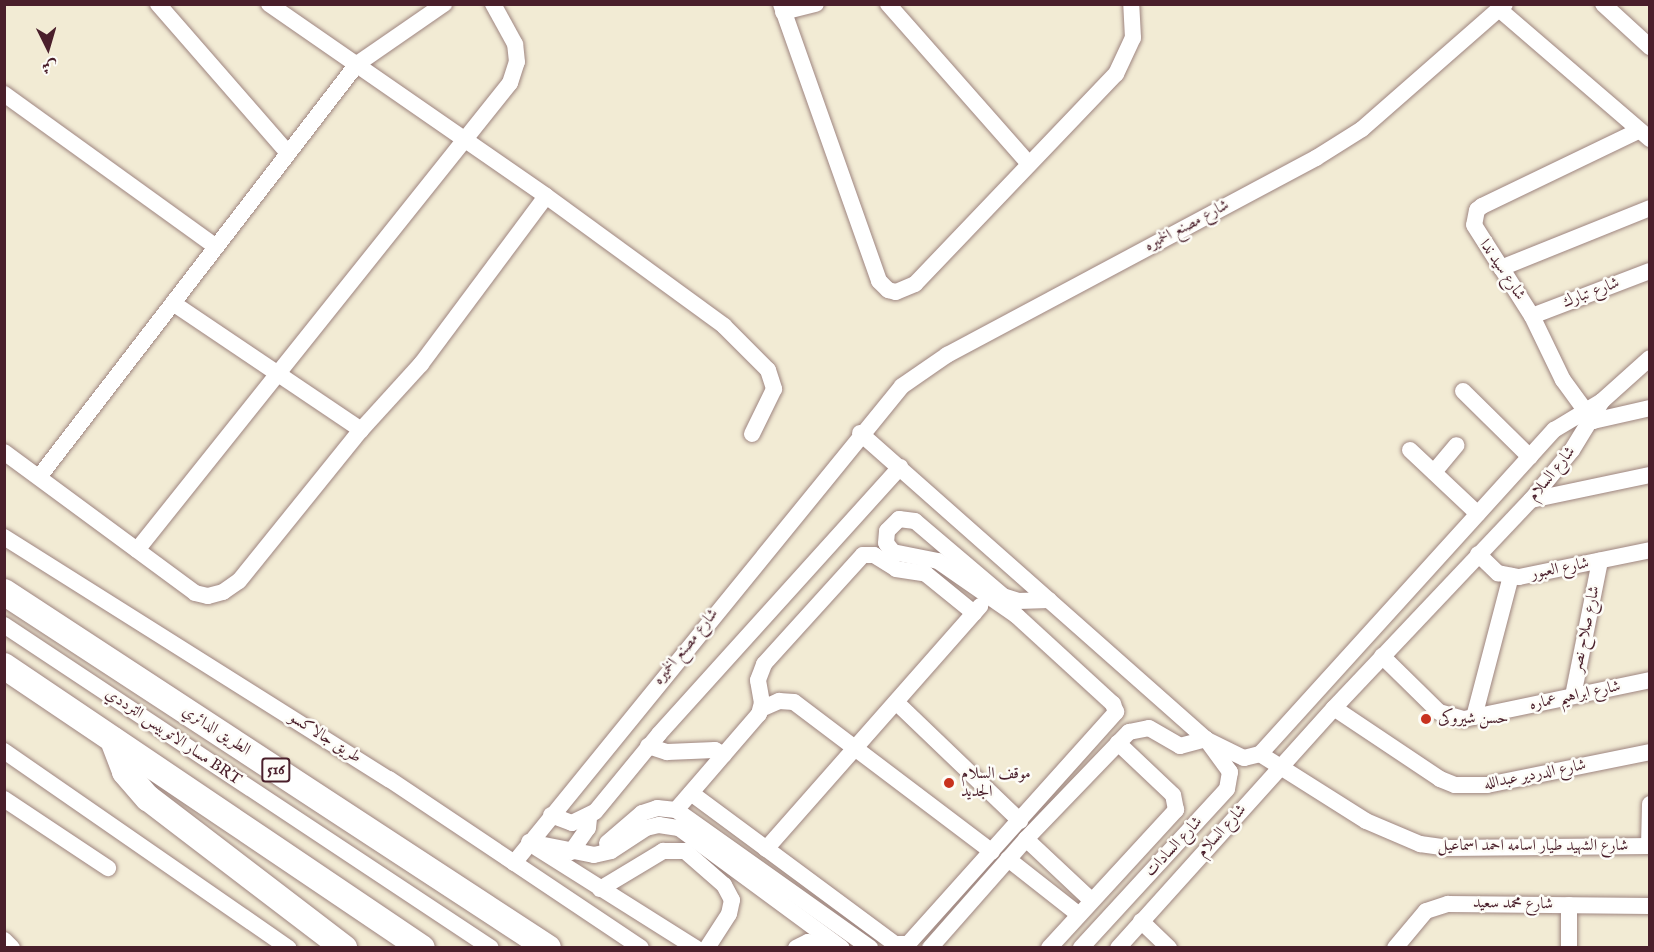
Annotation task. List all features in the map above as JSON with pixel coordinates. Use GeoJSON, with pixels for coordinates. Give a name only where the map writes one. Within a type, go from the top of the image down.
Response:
{"type":"FeatureCollection","features":[{"type":"Feature","properties":{"kind":"highway","name":"الطريق الدائري"},"geometry":{"type":"LineString","coordinates":[[4,592],[548,948]]}},
{"type":"Feature","properties":{"kind":"highway"},"geometry":{"type":"LineString","coordinates":[[4,666],[422,948]]}},
{"type":"Feature","properties":{"kind":"highway"},"geometry":{"type":"LineString","coordinates":[[113,740],[125,772],[148,798],[344,948]]}},
{"type":"Feature","properties":{"kind":"street"},"geometry":{"type":"LineString","coordinates":[[158,4],[288,153]]}},
{"type":"Feature","properties":{"kind":"street"},"geometry":{"type":"LineString","coordinates":[[269,4],[546,196],[723,326],[768,370],[774,389],[752,434]]}},
{"type":"Feature","properties":{"kind":"street"},"geometry":{"type":"LineString","coordinates":[[39,477],[357,64],[444,4]]}},
{"type":"Feature","properties":{"kind":"street"},"geometry":{"type":"LineString","coordinates":[[137,550],[510,82],[518,62],[515,44],[493,4]]}},
{"type":"Feature","properties":{"kind":"street"},"geometry":{"type":"LineString","coordinates":[[816,4],[782,8],[879,281],[888,290],[896,292],[915,284],[1116,74],[1133,38],[1131,4]]}},
{"type":"Feature","properties":{"kind":"street"},"geometry":{"type":"LineString","coordinates":[[888,4],[1029,164]]}},
{"type":"Feature","properties":{"kind":"street"},"geometry":{"type":"LineString","coordinates":[[1603,4],[1650,48]]}},
{"type":"Feature","properties":{"kind":"street"},"geometry":{"type":"LineString","coordinates":[[1502,7],[1644,135]]}},
{"type":"Feature","properties":{"kind":"street","name":"شارع مصنع الخميره"},"geometry":{"type":"LineString","coordinates":[[514,863],[550,815],[860,433],[902,386],[947,355],[1269,184],[1362,129],[1502,7]]}},
{"type":"Feature","properties":{"kind":"street"},"geometry":{"type":"LineString","coordinates":[[4,94],[216,247]]}},
{"type":"Feature","properties":{"kind":"street","name":"شارع سيد ندا"},"geometry":{"type":"LineString","coordinates":[[1588,415],[1532,316],[1477,232],[1477,210],[1644,135]]}},
{"type":"Feature","properties":{"kind":"street"},"geometry":{"type":"LineString","coordinates":[[4,452],[195,593],[208,596],[223,592],[239,581],[361,430],[421,364],[546,196]]}},
{"type":"Feature","properties":{"kind":"street"},"geometry":{"type":"LineString","coordinates":[[1501,268],[1650,208]]}},
{"type":"Feature","properties":{"kind":"street","name":"شارع تبارك"},"geometry":{"type":"LineString","coordinates":[[1532,316],[1650,271]]}},
{"type":"Feature","properties":{"kind":"street"},"geometry":{"type":"LineString","coordinates":[[173,303],[361,430]]}},
{"type":"Feature","properties":{"kind":"street","name":"شارع السلام"},"geometry":{"type":"LineString","coordinates":[[1118,948],[1334,708],[1531,500],[1588,415],[1650,358]]}},
{"type":"Feature","properties":{"kind":"street"},"geometry":{"type":"LineString","coordinates":[[1463,391],[1530,457]]}},
{"type":"Feature","properties":{"kind":"street"},"geometry":{"type":"LineString","coordinates":[[1588,415],[1650,408]]}},
{"type":"Feature","properties":{"kind":"street","name":"شارع السلام"},"geometry":{"type":"LineString","coordinates":[[1260,754],[1554,430],[1588,415]]}},
{"type":"Feature","properties":{"kind":"street"},"geometry":{"type":"LineString","coordinates":[[860,433],[1206,739],[1244,758],[1260,754]]}},
{"type":"Feature","properties":{"kind":"street"},"geometry":{"type":"LineString","coordinates":[[1434,472],[1457,445]]}},
{"type":"Feature","properties":{"kind":"street"},"geometry":{"type":"LineString","coordinates":[[1410,450],[1478,514]]}},
{"type":"Feature","properties":{"kind":"street"},"geometry":{"type":"LineString","coordinates":[[571,852],[588,828],[589,818],[648,746],[900,467]]}},
{"type":"Feature","properties":{"kind":"street"},"geometry":{"type":"LineString","coordinates":[[1531,500],[1650,475]]}},
{"type":"Feature","properties":{"kind":"street"},"geometry":{"type":"LineString","coordinates":[[981,611],[938,561],[897,555],[886,543],[887,531],[899,519],[915,521],[1003,596],[1018,600],[1049,600]]}},
{"type":"Feature","properties":{"kind":"street","name":"طريق جالاكسو"},"geometry":{"type":"LineString","coordinates":[[4,537],[389,779],[641,948]]}},
{"type":"Feature","properties":{"kind":"street","name":"شارع العبور"},"geometry":{"type":"LineString","coordinates":[[1478,554],[1492,569],[1512,576],[1650,550]]}},
{"type":"Feature","properties":{"kind":"street"},"geometry":{"type":"LineString","coordinates":[[761,709],[758,680],[764,664],[863,555],[874,555],[896,569],[926,574],[981,611]]}},
{"type":"Feature","properties":{"kind":"street","name":"شارع صلاح نصر"},"geometry":{"type":"LineString","coordinates":[[1573,696],[1600,561]]}},
{"type":"Feature","properties":{"kind":"street"},"geometry":{"type":"LineString","coordinates":[[1474,717],[1512,576]]}},
{"type":"Feature","properties":{"kind":"street"},"geometry":{"type":"LineString","coordinates":[[691,793],[895,944],[903,945],[912,940],[1114,717],[1116,707],[1017,616],[954,578]]}},
{"type":"Feature","properties":{"kind":"street"},"geometry":{"type":"LineString","coordinates":[[766,849],[896,702],[981,611]]}},
{"type":"Feature","properties":{"kind":"street","name":"مسار الاتوبيس الترددي BRT"},"geometry":{"type":"LineString","coordinates":[[4,625],[491,948]]}},
{"type":"Feature","properties":{"kind":"street","name":"شارع ابراهيم عماره"},"geometry":{"type":"LineString","coordinates":[[1382,656],[1439,712],[1451,718],[1474,717],[1650,680]]}},
{"type":"Feature","properties":{"kind":"street"},"geometry":{"type":"LineString","coordinates":[[676,810],[729,750],[761,709],[779,701],[794,702],[992,852]]}},
{"type":"Feature","properties":{"kind":"street"},"geometry":{"type":"LineString","coordinates":[[896,702],[1020,820]]}},
{"type":"Feature","properties":{"kind":"street","name":"شارع الدردير عبدالله"},"geometry":{"type":"LineString","coordinates":[[1334,708],[1440,779],[1471,787],[1650,752]]}},
{"type":"Feature","properties":{"kind":"street"},"geometry":{"type":"LineString","coordinates":[[930,948],[1026,839],[1129,732],[1144,727],[1180,746],[1206,739]]}},
{"type":"Feature","properties":{"kind":"street","name":"شارع السادات"},"geometry":{"type":"LineString","coordinates":[[1081,948],[1230,785],[1228,768],[1206,739]]}},
{"type":"Feature","properties":{"kind":"street"},"geometry":{"type":"LineString","coordinates":[[648,746],[672,752],[693,742],[716,740],[729,750]]}},
{"type":"Feature","properties":{"kind":"street"},"geometry":{"type":"LineString","coordinates":[[1049,948],[1177,806],[1173,795],[1118,743]]}},
{"type":"Feature","properties":{"kind":"street"},"geometry":{"type":"LineString","coordinates":[[4,751],[288,948]]}},
{"type":"Feature","properties":{"kind":"street","name":"شارع الشهيد طيار اسامه احمد اسماعيل"},"geometry":{"type":"LineString","coordinates":[[1260,754],[1366,821],[1420,843],[1449,848],[1649,846]]}},
{"type":"Feature","properties":{"kind":"street"},"geometry":{"type":"LineString","coordinates":[[4,799],[108,868]]}},
{"type":"Feature","properties":{"kind":"street"},"geometry":{"type":"LineString","coordinates":[[1649,846],[1650,804]]}},
{"type":"Feature","properties":{"kind":"street"},"geometry":{"type":"LineString","coordinates":[[598,854],[642,813],[657,808],[676,810],[870,948]]}},
{"type":"Feature","properties":{"kind":"street"},"geometry":{"type":"LineString","coordinates":[[550,815],[572,823],[589,818]]}},
{"type":"Feature","properties":{"kind":"street"},"geometry":{"type":"LineString","coordinates":[[529,842],[571,852],[598,854],[646,828],[666,825],[679,828],[842,948]]}},
{"type":"Feature","properties":{"kind":"street"},"geometry":{"type":"LineString","coordinates":[[1026,839],[1091,900]]}},
{"type":"Feature","properties":{"kind":"street"},"geometry":{"type":"LineString","coordinates":[[529,842],[696,948]]}},
{"type":"Feature","properties":{"kind":"street"},"geometry":{"type":"LineString","coordinates":[[1168,891],[1177,844]]}},
{"type":"Feature","properties":{"kind":"street"},"geometry":{"type":"LineString","coordinates":[[600,889],[663,851],[680,849],[730,895]]}},
{"type":"Feature","properties":{"kind":"street"},"geometry":{"type":"LineString","coordinates":[[598,854],[622,875]]}},
{"type":"Feature","properties":{"kind":"street"},"geometry":{"type":"LineString","coordinates":[[1008,859],[1078,914]]}},
{"type":"Feature","properties":{"kind":"street"},"geometry":{"type":"LineString","coordinates":[[707,948],[729,914],[730,895],[748,878]]}},
{"type":"Feature","properties":{"kind":"street"},"geometry":{"type":"LineString","coordinates":[[1569,905],[1569,948]]}},
{"type":"Feature","properties":{"kind":"street","name":"شارع محمد سعيد"},"geometry":{"type":"LineString","coordinates":[[1395,948],[1426,911],[1436,906],[1650,906]]}},
{"type":"Feature","properties":{"kind":"street"},"geometry":{"type":"LineString","coordinates":[[1141,921],[1169,948]]}},
{"type":"Feature","properties":{"kind":"street"},"geometry":{"type":"LineString","coordinates":[[4,940],[12,948]]}},
{"type":"Feature","properties":{"kind":"street"},"geometry":{"type":"LineString","coordinates":[[795,948],[808,942],[822,948]]}},
{"type":"Feature","properties":{"kind":"place","name":"حسن شيروكى"},"geometry":{"type":"Point","coordinates":[1426,719]}},
{"type":"Feature","properties":{"kind":"place","name":"موقف السلام الجديد"},"geometry":{"type":"Point","coordinates":[949,783]}}]}
